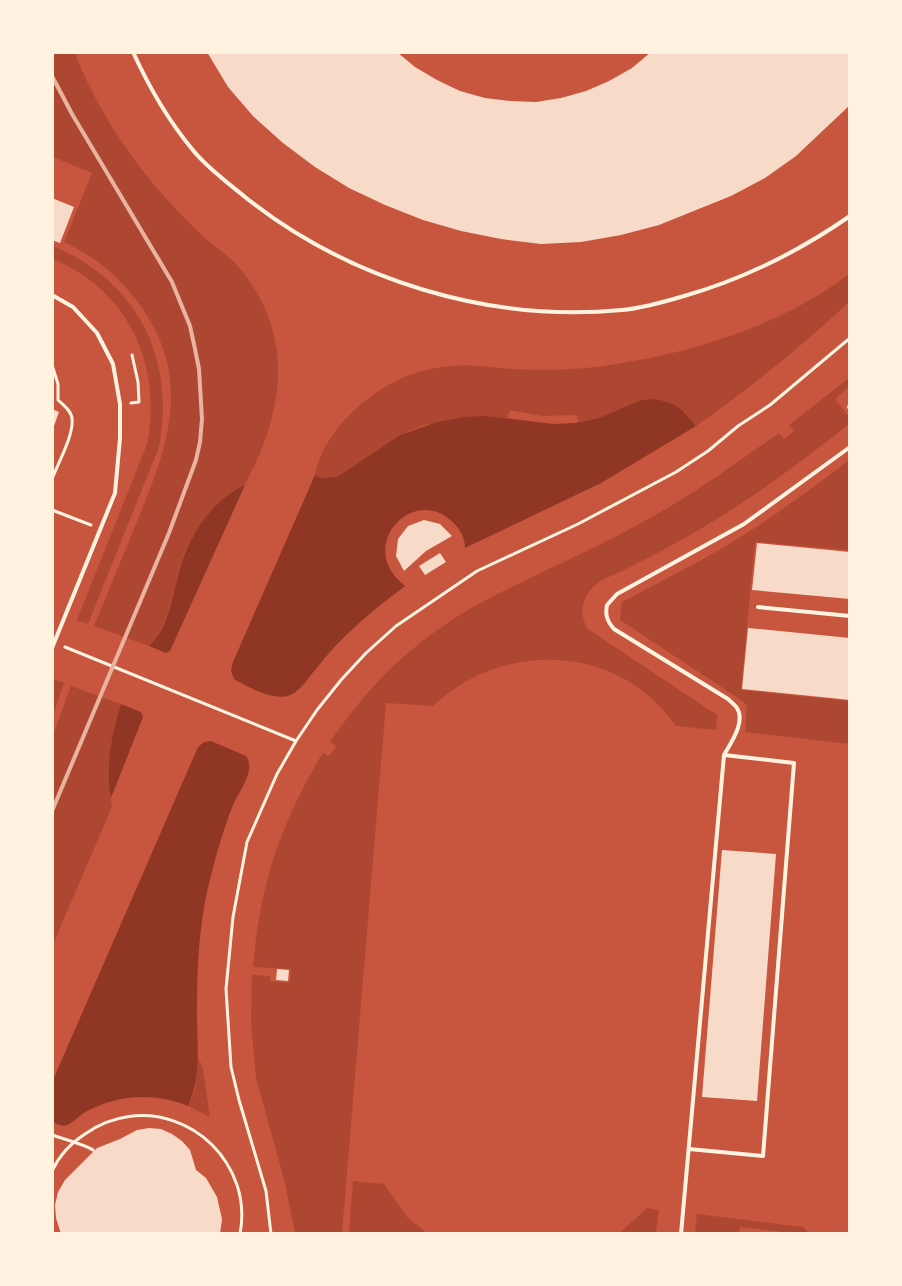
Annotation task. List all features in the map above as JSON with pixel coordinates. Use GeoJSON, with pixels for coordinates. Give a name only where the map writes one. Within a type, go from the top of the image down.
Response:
{"type":"FeatureCollection","features":[{"type":"Feature","properties":{"kind":"lane"},"geometry":{"type":"LineString","coordinates":[[133,52],[157,101],[192,150],[224,180],[258,207],[293,231],[331,252],[402,282],[452,297],[494,305],[537,310],[581,312],[624,310],[664,302],[706,290],[785,256],[823,235],[850,216]]}},
{"type":"Feature","properties":{"kind":"lane"},"geometry":{"type":"LineString","coordinates":[[52,295],[73,307],[97,333],[113,364],[120,404],[120,438],[115,493],[52,648]]}},
{"type":"Feature","properties":{"kind":"lane"},"geometry":{"type":"LineString","coordinates":[[681,1234],[724,755],[738,730],[739,714],[737,708],[728,699],[614,629],[606,616],[607,605],[617,594],[744,524],[850,447]]}},
{"type":"Feature","properties":{"kind":"lane"},"geometry":{"type":"LineString","coordinates":[[758,607],[850,616]]}},
{"type":"Feature","properties":{"kind":"lane"},"geometry":{"type":"LineString","coordinates":[[689,1149],[763,1156],[794,763],[724,755]]}},
{"type":"Feature","properties":{"kind":"path"},"geometry":{"type":"LineString","coordinates":[[271,1234],[266,1191],[231,1067],[226,989],[233,917],[246,842],[277,774],[296,741],[317,710],[341,680],[366,653],[396,626],[477,571],[578,524],[676,472],[770,405],[850,338]]}},
{"type":"Feature","properties":{"kind":"path"},"geometry":{"type":"LineString","coordinates":[[132,355],[139,398]]}},
{"type":"Feature","properties":{"kind":"path"},"geometry":{"type":"LineString","coordinates":[[52,365],[58,384],[58,400],[70,412],[72,419],[70,434],[52,479]]}},
{"type":"Feature","properties":{"kind":"path"},"geometry":{"type":"LineString","coordinates":[[52,510],[84,522]]}},
{"type":"Feature","properties":{"kind":"path"},"geometry":{"type":"LineString","coordinates":[[61,645],[296,741]]}},
{"type":"Feature","properties":{"kind":"path"},"geometry":{"type":"LineString","coordinates":[[52,1171],[73,1143],[93,1128],[128,1116],[146,1115],[164,1118],[190,1128],[212,1144],[224,1158],[233,1174],[239,1191],[242,1210],[240,1234]]}},
{"type":"Feature","properties":{"kind":"path"},"geometry":{"type":"LineString","coordinates":[[52,1135],[93,1150]]}},
{"type":"Feature","properties":{"kind":"shaded area"},"geometry":{"type":"Polygon","coordinates":[[[52,53],[75,53],[93,94],[129,153],[157,188],[185,218],[241,270],[258,295],[270,321],[276,348],[278,374],[275,402],[269,429],[259,456],[245,484],[227,496],[214,508],[192,539],[181,563],[170,607],[162,627],[149,646],[94,626],[147,497],[165,444],[170,418],[171,391],[168,365],[159,338],[144,311],[127,289],[99,262],[64,242],[92,173],[53,157],[52,53]]]}},
{"type":"Feature","properties":{"kind":"shaded area"},"geometry":{"type":"Polygon","coordinates":[[[53,246],[82,261],[107,280],[128,302],[144,326],[155,354],[161,383],[163,414],[159,447],[88,624],[77,620],[147,444],[151,415],[150,386],[144,359],[134,334],[120,310],[102,290],[79,273],[53,259],[53,246]]]}},
{"type":"Feature","properties":{"kind":"shaded area"},"geometry":{"type":"Polygon","coordinates":[[[849,274],[849,302],[775,367],[696,426],[686,413],[653,399],[641,400],[599,418],[578,422],[577,415],[542,416],[510,410],[507,419],[486,416],[451,419],[424,425],[400,435],[337,477],[321,478],[315,475],[325,447],[349,415],[383,388],[412,374],[443,367],[459,366],[527,370],[578,369],[678,352],[738,333],[796,308],[849,274]]]}},
{"type":"Feature","properties":{"kind":"shaded area"},"geometry":{"type":"Polygon","coordinates":[[[849,378],[849,387],[835,399],[849,417],[849,424],[752,496],[711,523],[600,582],[589,592],[584,602],[582,613],[588,629],[717,715],[716,730],[676,726],[652,699],[624,679],[593,666],[560,660],[526,661],[493,669],[461,684],[433,706],[386,703],[342,1233],[295,1233],[284,1179],[256,1078],[251,1023],[252,975],[270,976],[270,981],[290,983],[291,969],[253,967],[256,937],[266,884],[282,834],[319,759],[323,753],[329,756],[336,746],[330,742],[355,708],[382,677],[396,663],[446,624],[496,595],[661,512],[779,433],[784,439],[794,431],[789,425],[849,378]]]}},
{"type":"Feature","properties":{"kind":"shaded area"},"geometry":{"type":"Polygon","coordinates":[[[653,399],[678,407],[696,426],[601,483],[465,548],[464,539],[455,525],[449,519],[434,511],[418,511],[405,516],[394,527],[387,540],[386,555],[391,571],[405,586],[346,635],[300,688],[288,696],[281,697],[260,692],[234,679],[231,671],[233,662],[315,475],[321,478],[337,477],[400,435],[437,422],[464,417],[486,416],[554,424],[575,423],[599,418],[641,400],[653,399]]]}},
{"type":"Feature","properties":{"kind":"shaded area"},"geometry":{"type":"Polygon","coordinates":[[[849,460],[849,550],[755,542],[741,690],[849,701],[849,744],[745,732],[747,707],[744,702],[620,620],[622,602],[703,559],[763,523],[849,460]]]}},
{"type":"Feature","properties":{"kind":"shaded area"},"geometry":{"type":"Polygon","coordinates":[[[245,485],[170,651],[166,653],[149,646],[156,639],[165,622],[182,562],[193,536],[201,523],[221,501],[245,485]]]}},
{"type":"Feature","properties":{"kind":"shaded area"},"geometry":{"type":"Polygon","coordinates":[[[54,679],[64,683],[53,714],[52,682],[54,679]]]}},
{"type":"Feature","properties":{"kind":"shaded area"},"geometry":{"type":"Polygon","coordinates":[[[71,686],[121,704],[110,755],[109,781],[112,807],[53,944],[53,735],[71,686]]]}},
{"type":"Feature","properties":{"kind":"shaded area"},"geometry":{"type":"Polygon","coordinates":[[[121,704],[141,712],[143,717],[111,798],[109,786],[110,750],[121,704]]]}},
{"type":"Feature","properties":{"kind":"shaded area"},"geometry":{"type":"Polygon","coordinates":[[[211,741],[246,756],[249,768],[225,826],[204,906],[198,962],[198,1056],[193,1094],[188,1106],[151,1097],[126,1098],[89,1110],[73,1122],[63,1126],[53,1122],[53,1080],[198,747],[204,742],[211,741]]]}},
{"type":"Feature","properties":{"kind":"shaded area"},"geometry":{"type":"Polygon","coordinates":[[[198,1060],[203,1069],[210,1117],[188,1106],[195,1090],[198,1060]]]}},
{"type":"Feature","properties":{"kind":"shaded area"},"geometry":{"type":"Polygon","coordinates":[[[353,1181],[384,1184],[407,1217],[427,1233],[349,1233],[353,1181]]]}},
{"type":"Feature","properties":{"kind":"shaded area"},"geometry":{"type":"Polygon","coordinates":[[[647,1208],[659,1210],[656,1233],[620,1233],[647,1208]]]}},
{"type":"Feature","properties":{"kind":"shaded area"},"geometry":{"type":"Polygon","coordinates":[[[697,1214],[803,1227],[809,1233],[740,1227],[739,1233],[695,1233],[697,1214]]]}},
{"type":"Feature","properties":{"kind":"building"},"geometry":{"type":"Polygon","coordinates":[[[207,52],[397,52],[415,67],[460,91],[485,98],[536,102],[586,91],[609,81],[632,68],[651,52],[850,52],[850,105],[796,156],[765,178],[731,196],[659,225],[621,235],[581,242],[541,244],[461,231],[423,220],[349,188],[315,167],[283,143],[253,116],[228,87],[207,52]]]}},
{"type":"Feature","properties":{"kind":"building"},"geometry":{"type":"Polygon","coordinates":[[[52,198],[74,207],[60,243],[52,240],[52,198]]]}},
{"type":"Feature","properties":{"kind":"building"},"geometry":{"type":"Polygon","coordinates":[[[52,409],[59,412],[53,429],[52,429],[52,409]]]}},
{"type":"Feature","properties":{"kind":"building"},"geometry":{"type":"Polygon","coordinates":[[[424,520],[440,524],[452,536],[426,551],[404,571],[396,556],[398,539],[408,526],[424,520]]]}},
{"type":"Feature","properties":{"kind":"building"},"geometry":{"type":"Polygon","coordinates":[[[757,543],[850,552],[850,599],[752,590],[757,543]]]}},
{"type":"Feature","properties":{"kind":"building"},"geometry":{"type":"Polygon","coordinates":[[[440,553],[446,562],[425,575],[419,566],[440,553]]]}},
{"type":"Feature","properties":{"kind":"building"},"geometry":{"type":"Polygon","coordinates":[[[748,628],[850,638],[850,700],[742,689],[748,628]]]}},
{"type":"Feature","properties":{"kind":"building"},"geometry":{"type":"Polygon","coordinates":[[[722,850],[776,854],[757,1101],[702,1097],[722,850]]]}},
{"type":"Feature","properties":{"kind":"building"},"geometry":{"type":"Polygon","coordinates":[[[277,969],[289,970],[288,981],[276,980],[277,969]]]}},
{"type":"Feature","properties":{"kind":"building"},"geometry":{"type":"Polygon","coordinates":[[[161,1129],[172,1134],[190,1150],[196,1170],[206,1178],[217,1197],[222,1219],[220,1234],[61,1234],[56,1218],[55,1205],[58,1192],[65,1180],[97,1148],[137,1130],[161,1129]]]}},
{"type":"Feature","properties":{"kind":"railway"},"geometry":{"type":"LineString","coordinates":[[52,76],[72,114],[172,282],[190,326],[199,369],[202,419],[196,460],[169,533],[52,811]]}}]}
